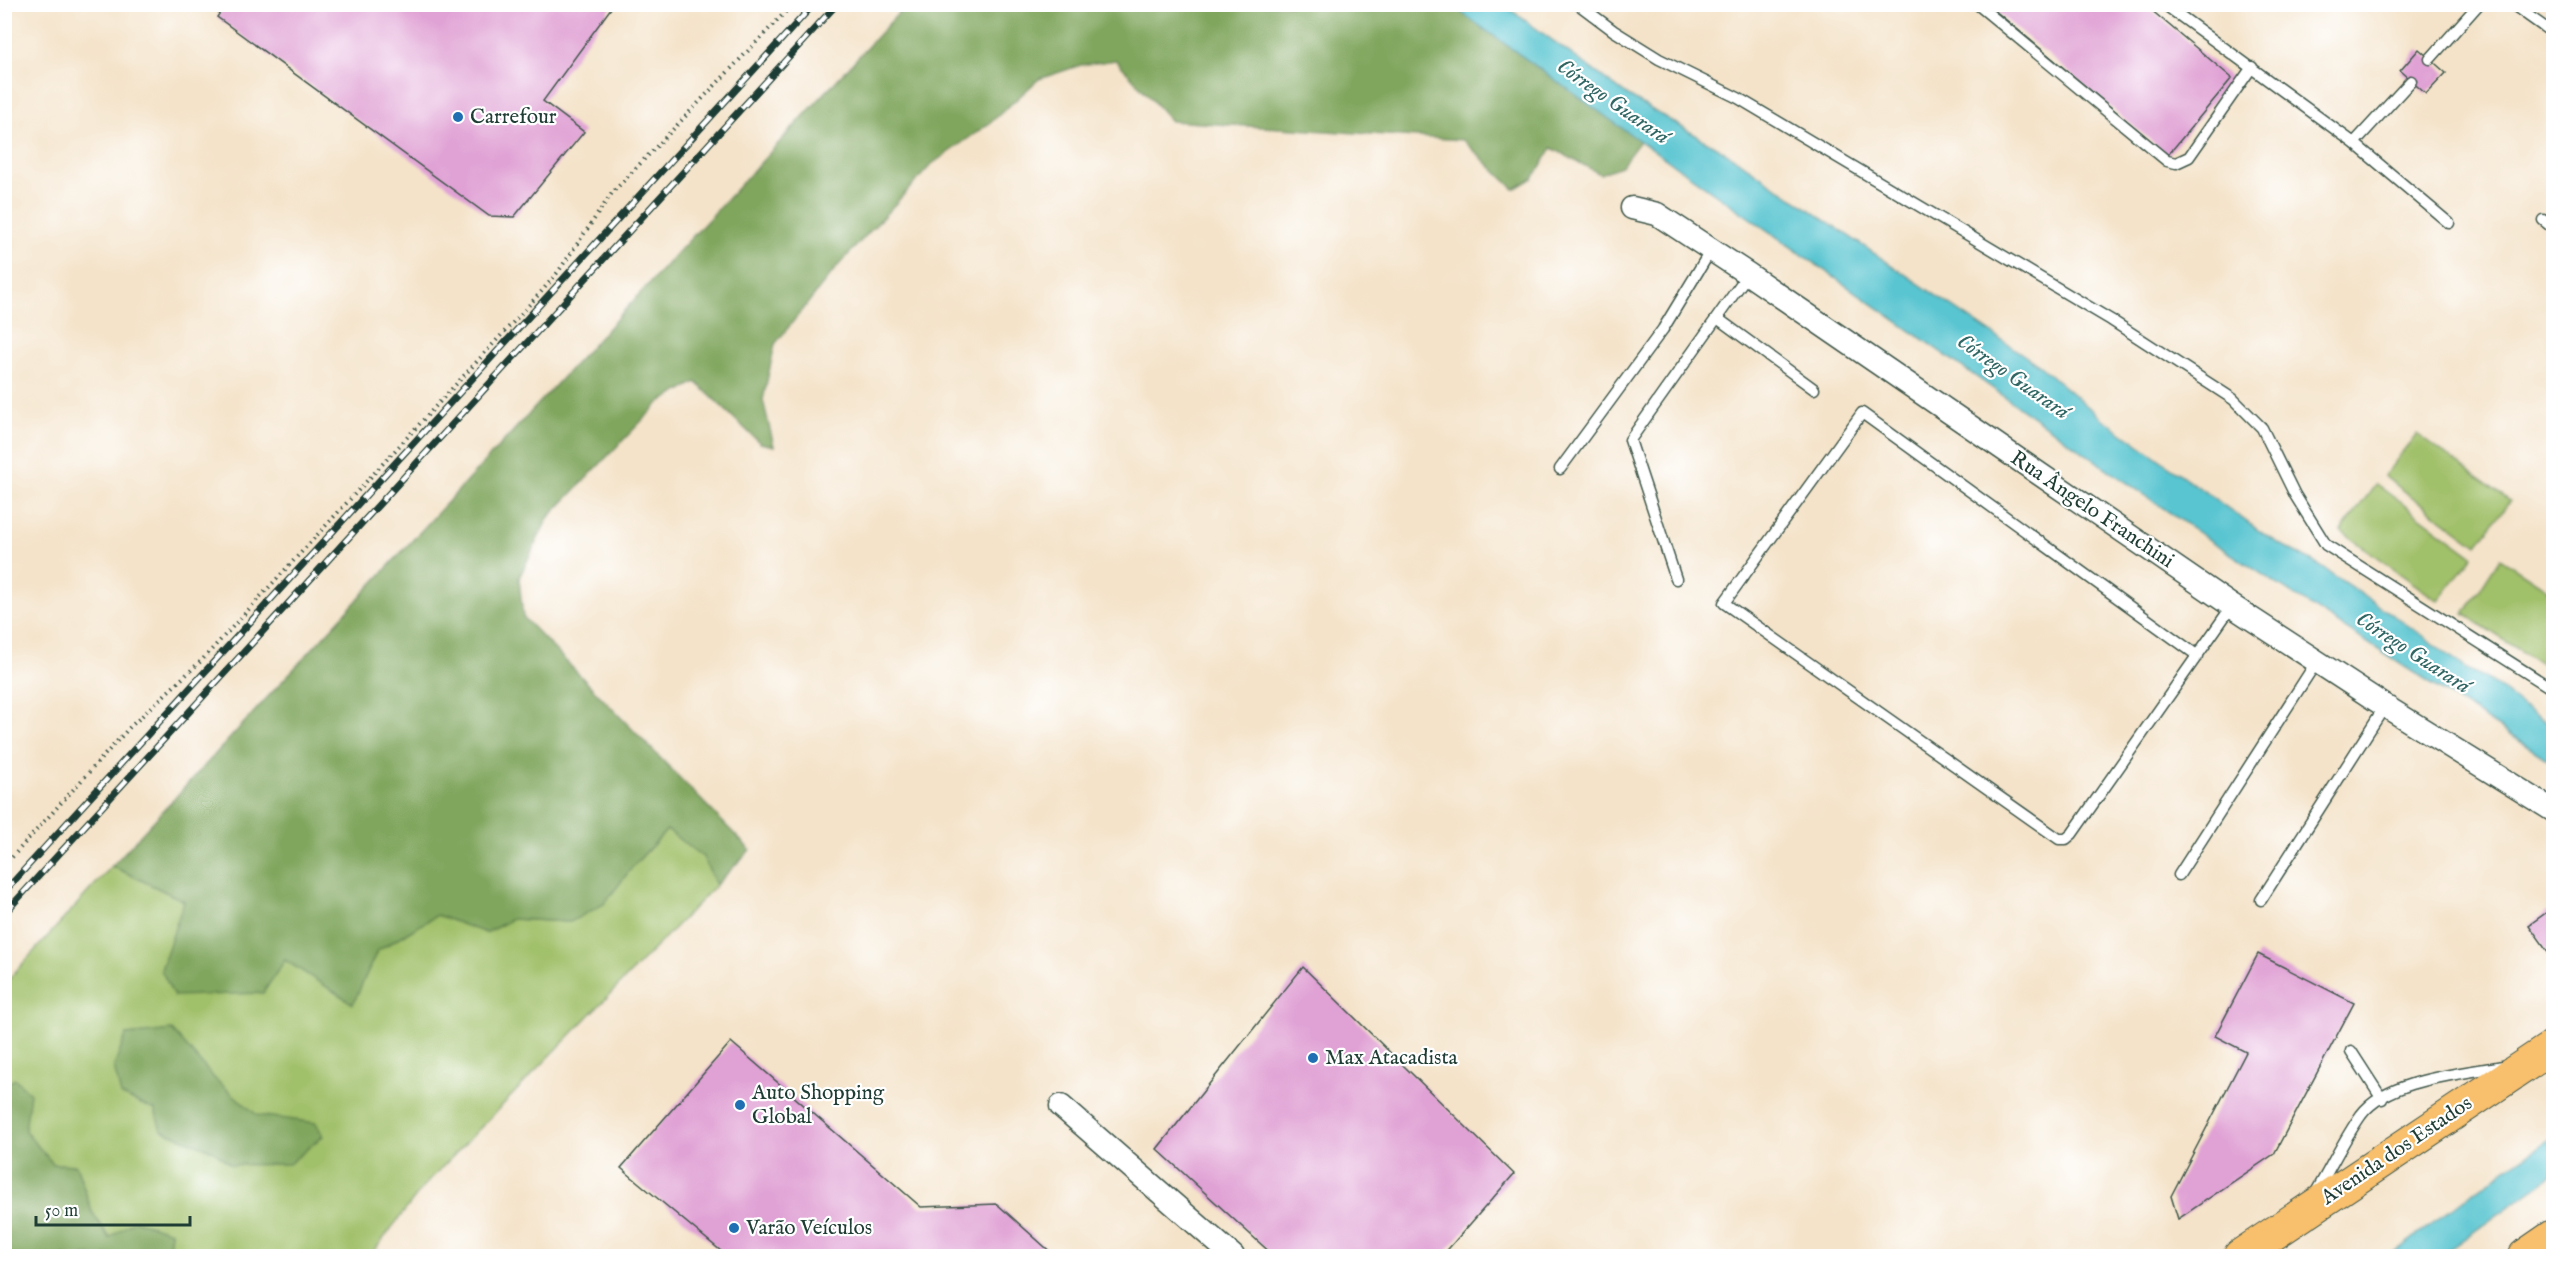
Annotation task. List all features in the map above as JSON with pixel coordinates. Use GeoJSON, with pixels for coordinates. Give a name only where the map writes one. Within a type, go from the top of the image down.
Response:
{"type":"FeatureCollection","features":[{"type":"Feature","properties":{"kind":"highway","name":"Avenida dos Estados"},"geometry":{"type":"LineString","coordinates":[[2241,1257],[2542,1054]]}},
{"type":"Feature","properties":{"kind":"highway"},"geometry":{"type":"LineString","coordinates":[[2525,1257],[2553,1236]]}},
{"type":"Feature","properties":{"kind":"street","name":"Rua Ângelo Franchini"},"geometry":{"type":"LineString","coordinates":[[1632,208],[1657,214],[2232,606],[2385,706],[2553,811]]}},
{"type":"Feature","properties":{"kind":"street"},"geometry":{"type":"LineString","coordinates":[[1061,1106],[1233,1257]]}},
{"type":"Feature","properties":{"kind":"lane"},"geometry":{"type":"LineString","coordinates":[[1578,4],[1614,32],[1659,59],[1738,98],[2110,320],[2233,399],[2262,428],[2295,495],[2326,544],[2553,690]]}},
{"type":"Feature","properties":{"kind":"lane"},"geometry":{"type":"LineString","coordinates":[[1977,4],[2167,161],[2176,163],[2189,157],[2252,67]]}},
{"type":"Feature","properties":{"kind":"lane"},"geometry":{"type":"LineString","coordinates":[[2164,4],[2354,143],[2449,223]]}},
{"type":"Feature","properties":{"kind":"lane"},"geometry":{"type":"LineString","coordinates":[[2430,59],[2479,4]]}},
{"type":"Feature","properties":{"kind":"lane"},"geometry":{"type":"LineString","coordinates":[[2512,4],[2553,34]]}},
{"type":"Feature","properties":{"kind":"lane"},"geometry":{"type":"LineString","coordinates":[[2354,143],[2411,81]]}},
{"type":"Feature","properties":{"kind":"lane"},"geometry":{"type":"LineString","coordinates":[[2543,220],[2553,229]]}},
{"type":"Feature","properties":{"kind":"lane"},"geometry":{"type":"LineString","coordinates":[[1560,469],[1664,329],[1711,250]]}},
{"type":"Feature","properties":{"kind":"lane"},"geometry":{"type":"LineString","coordinates":[[1676,579],[1630,441],[1748,274]]}},
{"type":"Feature","properties":{"kind":"lane"},"geometry":{"type":"LineString","coordinates":[[1717,318],[1814,389]]}},
{"type":"Feature","properties":{"kind":"lane"},"geometry":{"type":"LineString","coordinates":[[2198,656],[1862,413],[1724,603],[2059,839],[2066,839],[2072,834],[2198,656],[2232,606]]}},
{"type":"Feature","properties":{"kind":"lane"},"geometry":{"type":"LineString","coordinates":[[2179,875],[2317,661]]}},
{"type":"Feature","properties":{"kind":"lane"},"geometry":{"type":"LineString","coordinates":[[2261,900],[2385,706]]}},
{"type":"Feature","properties":{"kind":"lane"},"geometry":{"type":"LineString","coordinates":[[2351,1051],[2382,1099]]}},
{"type":"Feature","properties":{"kind":"lane"},"geometry":{"type":"LineString","coordinates":[[2304,1214],[2362,1114],[2382,1099],[2403,1086],[2413,1083],[2542,1054]]}},
{"type":"Feature","properties":{"kind":"path"},"geometry":{"type":"LineString","coordinates":[[4,866],[129,728],[202,660],[525,310],[558,272],[612,193],[793,4]]}},
{"type":"Feature","properties":{"kind":"green space"},"geometry":{"type":"Polygon","coordinates":[[[906,5],[1451,5],[1640,141],[1621,166],[1600,174],[1552,148],[1533,178],[1514,189],[1463,140],[1171,121],[1116,60],[1081,65],[1039,79],[990,123],[932,164],[836,268],[775,344],[763,400],[774,446],[760,443],[696,382],[660,402],[548,518],[519,578],[523,617],[750,850],[716,885],[703,857],[667,830],[634,865],[604,904],[570,922],[512,919],[486,933],[437,915],[377,951],[353,1004],[285,960],[263,993],[174,996],[161,970],[184,901],[112,866],[906,5]]]}},
{"type":"Feature","properties":{"kind":"green space"},"geometry":{"type":"Polygon","coordinates":[[[2417,434],[2510,501],[2477,545],[2384,476],[2417,434]]]}},
{"type":"Feature","properties":{"kind":"green space"},"geometry":{"type":"Polygon","coordinates":[[[2376,484],[2473,556],[2438,601],[2341,531],[2376,484]]]}},
{"type":"Feature","properties":{"kind":"green space"},"geometry":{"type":"Polygon","coordinates":[[[2500,558],[2553,593],[2553,672],[2464,614],[2500,558]]]}},
{"type":"Feature","properties":{"kind":"green space"},"geometry":{"type":"Polygon","coordinates":[[[667,830],[703,857],[716,885],[424,1186],[370,1256],[168,1256],[171,1232],[110,1238],[92,1212],[76,1165],[53,1164],[25,1131],[15,1079],[5,1085],[4,984],[112,866],[185,901],[161,970],[285,960],[353,1003],[377,951],[437,915],[486,933],[512,919],[570,922],[634,865],[667,830]]]}},
{"type":"Feature","properties":{"kind":"green space"},"geometry":{"type":"Polygon","coordinates":[[[172,1030],[215,1079],[257,1115],[316,1123],[323,1136],[289,1164],[231,1165],[214,1151],[161,1130],[155,1110],[121,1095],[114,1067],[126,1035],[172,1030]]]}},
{"type":"Feature","properties":{"kind":"green space"},"geometry":{"type":"Polygon","coordinates":[[[15,1079],[30,1093],[25,1131],[53,1164],[76,1165],[92,1212],[109,1238],[135,1220],[171,1232],[168,1256],[5,1256],[5,1085],[15,1079]]]}},
{"type":"Feature","properties":{"kind":"water","name":"Córrego Guarará"},"geometry":{"type":"Polygon","coordinates":[[[1451,5],[1504,5],[1630,97],[1728,154],[2040,366],[2099,416],[2268,537],[2320,566],[2553,726],[2553,763],[2203,536],[1640,141],[1451,5]]]}},
{"type":"Feature","properties":{"kind":"water"},"geometry":{"type":"Polygon","coordinates":[[[2553,1137],[2553,1175],[2440,1256],[2390,1256],[2467,1197],[2553,1137]]]}},
{"type":"Feature","properties":{"kind":"building","name":"Carrefour"},"geometry":{"type":"Polygon","coordinates":[[[226,4],[614,4],[543,101],[584,132],[514,217],[489,216],[217,17],[226,4]]]}},
{"type":"Feature","properties":{"kind":"building"},"geometry":{"type":"Polygon","coordinates":[[[1987,4],[2144,4],[2232,78],[2168,155],[1987,4]]]}},
{"type":"Feature","properties":{"kind":"building"},"geometry":{"type":"Polygon","coordinates":[[[2419,49],[2446,73],[2426,94],[2400,71],[2419,49]]]}},
{"type":"Feature","properties":{"kind":"building"},"geometry":{"type":"Polygon","coordinates":[[[2554,907],[2554,960],[2529,925],[2554,907]]]}},
{"type":"Feature","properties":{"kind":"building"},"geometry":{"type":"Polygon","coordinates":[[[2258,954],[2354,1003],[2274,1154],[2178,1219],[2171,1196],[2246,1052],[2215,1036],[2258,954]]]}},
{"type":"Feature","properties":{"kind":"building","name":"Max Atacadista"},"geometry":{"type":"Polygon","coordinates":[[[1303,967],[1514,1174],[1442,1256],[1274,1256],[1157,1149],[1303,967]]]}},
{"type":"Feature","properties":{"kind":"building","name":"Auto Shopping Global"},"geometry":{"type":"Polygon","coordinates":[[[731,1042],[921,1207],[997,1204],[1055,1256],[727,1256],[621,1168],[731,1042]]]}},
{"type":"Feature","properties":{"kind":"railway"},"geometry":{"type":"LineString","coordinates":[[4,892],[814,4]]}},
{"type":"Feature","properties":{"kind":"railway"},"geometry":{"type":"LineString","coordinates":[[4,914],[837,4]]}},
{"type":"Feature","properties":{"kind":"place","name":"Carrefour"},"geometry":{"type":"Point","coordinates":[458,117]}},
{"type":"Feature","properties":{"kind":"place","name":"Max Atacadista"},"geometry":{"type":"Point","coordinates":[1313,1058]}},
{"type":"Feature","properties":{"kind":"place","name":"Auto Shopping Global"},"geometry":{"type":"Point","coordinates":[740,1105]}},
{"type":"Feature","properties":{"kind":"place","name":"Varão Veículos"},"geometry":{"type":"Point","coordinates":[734,1228]}}]}
